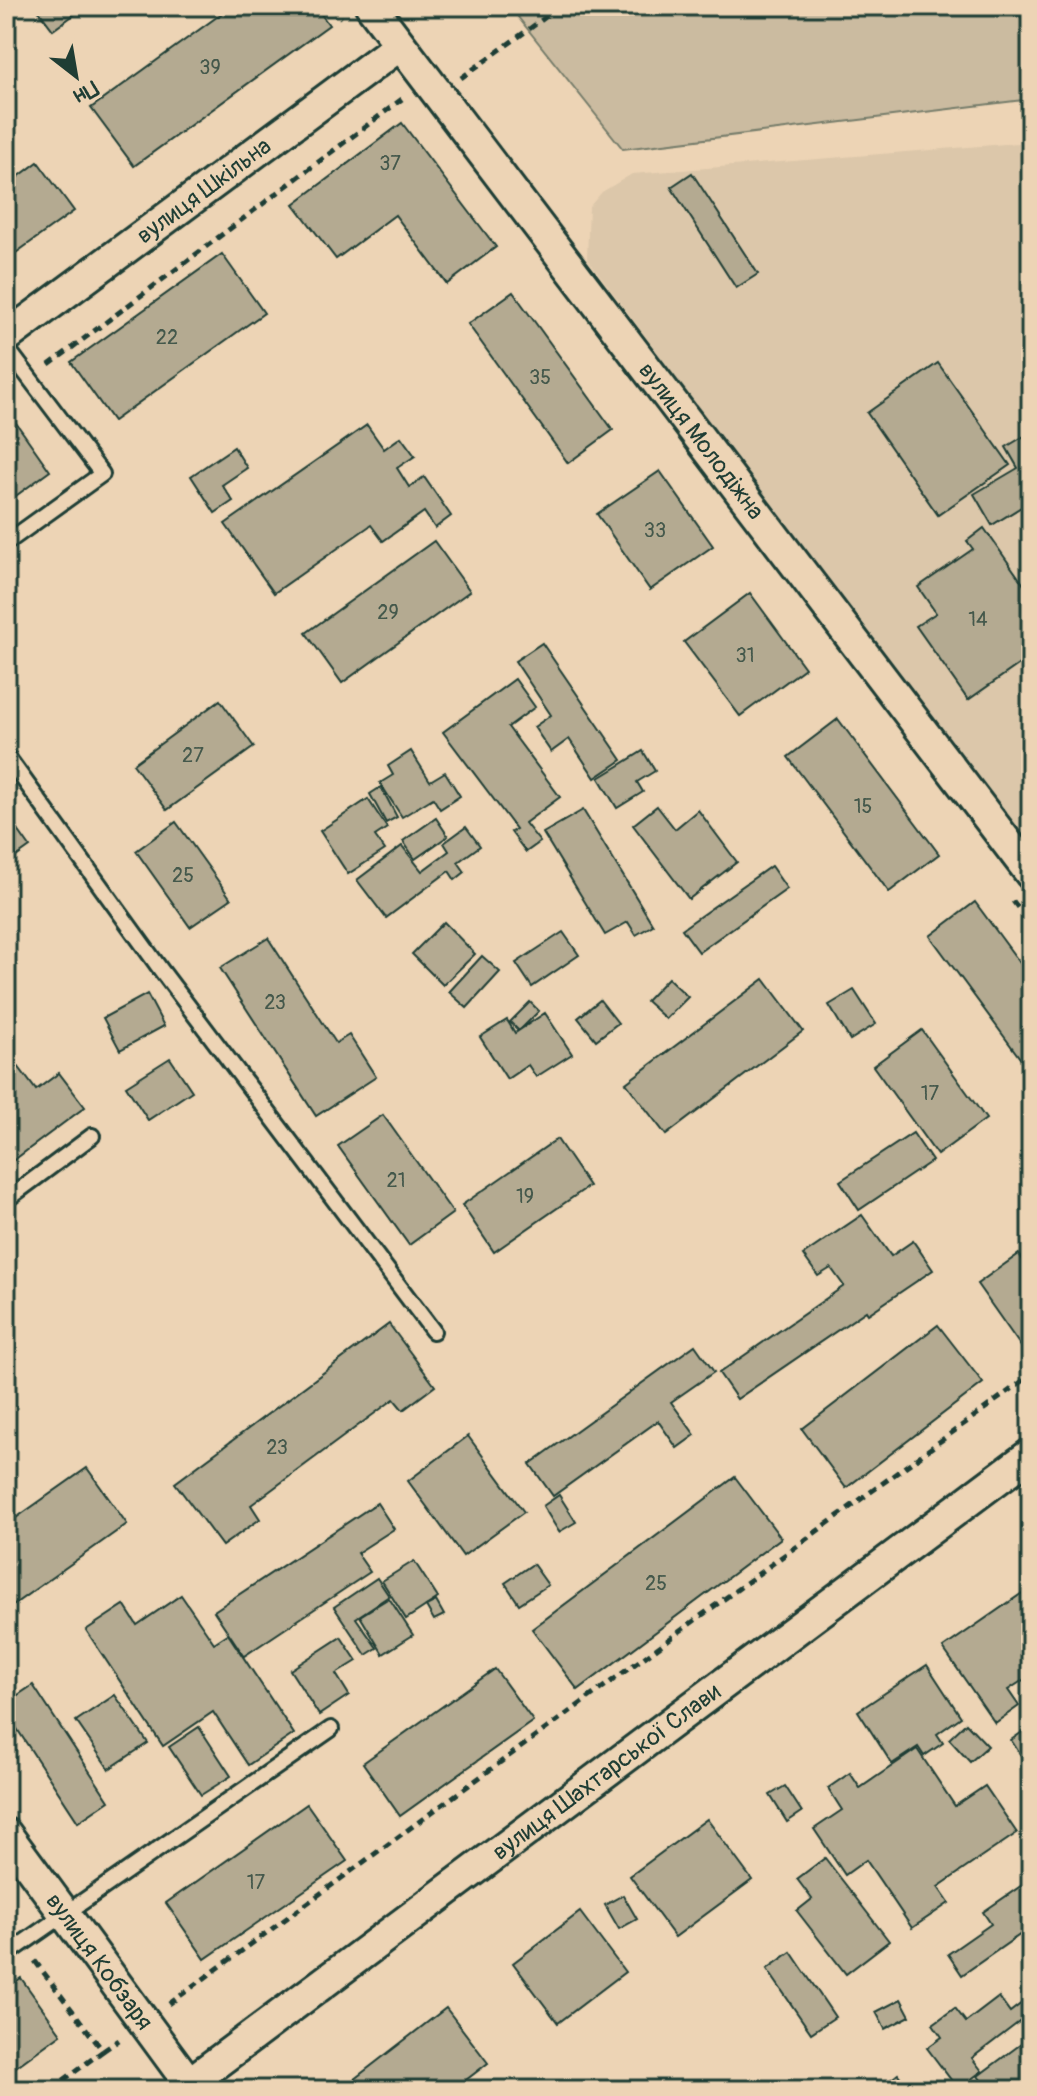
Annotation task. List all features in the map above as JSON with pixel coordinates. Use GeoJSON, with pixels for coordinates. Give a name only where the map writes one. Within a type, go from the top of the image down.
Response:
{"type":"FeatureCollection","features":[{"type":"Feature","properties":{"kind":"street","name":"вулиця Молодіжна"},"geometry":{"type":"LineString","coordinates":[[371,6],[1031,874]]}},
{"type":"Feature","properties":{"kind":"street","name":"вулиця Шкільна"},"geometry":{"type":"LineString","coordinates":[[6,337],[400,45]]}},
{"type":"Feature","properties":{"kind":"street","name":"вулиця Шахтарської Слави"},"geometry":{"type":"LineString","coordinates":[[188,2088],[1031,1454]]}},
{"type":"Feature","properties":{"kind":"street","name":"вулиця Кобзаря"},"geometry":{"type":"LineString","coordinates":[[6,1834],[144,2022],[188,2088]]}},
{"type":"Feature","properties":{"kind":"lane"},"geometry":{"type":"LineString","coordinates":[[6,347],[102,474],[6,543]]}},
{"type":"Feature","properties":{"kind":"lane"},"geometry":{"type":"LineString","coordinates":[[6,755],[161,970],[433,1331]]}},
{"type":"Feature","properties":{"kind":"lane"},"geometry":{"type":"LineString","coordinates":[[6,1200],[92,1136]]}},
{"type":"Feature","properties":{"kind":"lane"},"geometry":{"type":"LineString","coordinates":[[6,1955],[331,1729]]}},
{"type":"Feature","properties":{"kind":"path"},"geometry":{"type":"LineString","coordinates":[[30,379],[394,104],[433,90],[561,6]]}},
{"type":"Feature","properties":{"kind":"path"},"geometry":{"type":"LineString","coordinates":[[50,2090],[1031,1375]]}},
{"type":"Feature","properties":{"kind":"path"},"geometry":{"type":"LineString","coordinates":[[22,1944],[103,2051]]}},
{"type":"Feature","properties":{"kind":"shaded area"},"geometry":{"type":"Polygon","coordinates":[[[532,6],[1031,6],[1031,99],[623,149],[518,17],[532,6]]]}},
{"type":"Feature","properties":{"kind":"shaded area"},"geometry":{"type":"Polygon","coordinates":[[[1031,142],[1031,847],[587,258],[589,207],[602,192],[632,174],[1031,142]]]}},
{"type":"Feature","properties":{"kind":"building"},"geometry":{"type":"Polygon","coordinates":[[[35,6],[86,6],[53,30],[35,6]]]}},
{"type":"Feature","properties":{"kind":"building"},"geometry":{"type":"Polygon","coordinates":[[[232,6],[315,6],[329,25],[134,166],[91,108],[232,6]]]}},
{"type":"Feature","properties":{"kind":"building"},"geometry":{"type":"Polygon","coordinates":[[[402,123],[496,247],[447,284],[395,215],[336,259],[294,204],[402,123]]]}},
{"type":"Feature","properties":{"kind":"building"},"geometry":{"type":"Polygon","coordinates":[[[38,162],[74,211],[6,260],[6,186],[38,162]]]}},
{"type":"Feature","properties":{"kind":"building"},"geometry":{"type":"Polygon","coordinates":[[[692,173],[758,274],[736,288],[671,187],[692,173]]]}},
{"type":"Feature","properties":{"kind":"building"},"geometry":{"type":"Polygon","coordinates":[[[222,254],[264,313],[113,421],[71,362],[222,254]]]}},
{"type":"Feature","properties":{"kind":"building"},"geometry":{"type":"Polygon","coordinates":[[[513,292],[613,430],[568,463],[468,324],[513,292]]]}},
{"type":"Feature","properties":{"kind":"building"},"geometry":{"type":"Polygon","coordinates":[[[938,363],[1010,465],[938,515],[867,413],[938,363]]]}},
{"type":"Feature","properties":{"kind":"building"},"geometry":{"type":"Polygon","coordinates":[[[14,420],[50,471],[6,503],[6,426],[14,420]]]}},
{"type":"Feature","properties":{"kind":"building"},"geometry":{"type":"Polygon","coordinates":[[[367,425],[384,449],[401,437],[415,456],[397,468],[409,487],[424,477],[451,516],[435,528],[424,512],[383,541],[371,525],[274,593],[225,524],[367,425]]]}},
{"type":"Feature","properties":{"kind":"building"},"geometry":{"type":"Polygon","coordinates":[[[1031,432],[1031,501],[992,525],[974,494],[1018,468],[1006,447],[1031,432]]]}},
{"type":"Feature","properties":{"kind":"building"},"geometry":{"type":"Polygon","coordinates":[[[234,447],[247,468],[222,485],[233,501],[215,513],[191,476],[234,447]]]}},
{"type":"Feature","properties":{"kind":"building"},"geometry":{"type":"Polygon","coordinates":[[[660,471],[713,546],[650,590],[597,514],[660,471]]]}},
{"type":"Feature","properties":{"kind":"building"},"geometry":{"type":"Polygon","coordinates":[[[984,528],[1031,595],[1031,656],[968,700],[916,626],[936,613],[918,587],[973,549],[967,541],[984,528]]]}},
{"type":"Feature","properties":{"kind":"building"},"geometry":{"type":"Polygon","coordinates":[[[434,541],[470,591],[342,683],[306,633],[434,541]]]}},
{"type":"Feature","properties":{"kind":"building"},"geometry":{"type":"Polygon","coordinates":[[[750,593],[805,668],[740,716],[684,642],[750,593]]]}},
{"type":"Feature","properties":{"kind":"building"},"geometry":{"type":"Polygon","coordinates":[[[542,643],[622,760],[595,778],[569,739],[551,752],[534,727],[551,715],[515,661],[542,643]]]}},
{"type":"Feature","properties":{"kind":"building"},"geometry":{"type":"Polygon","coordinates":[[[515,679],[535,707],[508,727],[560,797],[525,823],[540,842],[526,852],[511,832],[516,829],[443,732],[515,679]]]}},
{"type":"Feature","properties":{"kind":"building"},"geometry":{"type":"Polygon","coordinates":[[[220,700],[254,747],[167,810],[133,764],[220,700]]]}},
{"type":"Feature","properties":{"kind":"building"},"geometry":{"type":"Polygon","coordinates":[[[838,719],[939,854],[889,892],[788,757],[838,719]]]}},
{"type":"Feature","properties":{"kind":"building"},"geometry":{"type":"Polygon","coordinates":[[[411,751],[430,781],[445,772],[460,796],[440,809],[433,798],[402,817],[380,783],[393,775],[388,766],[411,751]]]}},
{"type":"Feature","properties":{"kind":"building"},"geometry":{"type":"Polygon","coordinates":[[[643,751],[655,771],[637,782],[643,792],[617,808],[599,778],[643,751]]]}},
{"type":"Feature","properties":{"kind":"building"},"geometry":{"type":"Polygon","coordinates":[[[381,787],[397,817],[386,823],[370,794],[381,787]]]}},
{"type":"Feature","properties":{"kind":"building"},"geometry":{"type":"Polygon","coordinates":[[[368,799],[387,828],[375,836],[385,850],[348,874],[320,831],[368,799]]]}},
{"type":"Feature","properties":{"kind":"building"},"geometry":{"type":"Polygon","coordinates":[[[657,806],[675,829],[698,810],[737,862],[689,899],[633,825],[657,806]]]}},
{"type":"Feature","properties":{"kind":"building"},"geometry":{"type":"Polygon","coordinates":[[[583,810],[653,925],[636,935],[628,922],[605,935],[543,833],[583,810]]]}},
{"type":"Feature","properties":{"kind":"building"},"geometry":{"type":"Polygon","coordinates":[[[6,813],[30,847],[6,864],[6,813]]]}},
{"type":"Feature","properties":{"kind":"building"},"geometry":{"type":"Polygon","coordinates":[[[436,818],[448,836],[415,859],[403,841],[436,818]]]}},
{"type":"Feature","properties":{"kind":"building"},"geometry":{"type":"Polygon","coordinates":[[[176,822],[231,899],[190,927],[136,851],[176,822]]]}},
{"type":"Feature","properties":{"kind":"building"},"geometry":{"type":"Polygon","coordinates":[[[466,827],[480,846],[458,862],[465,872],[455,880],[449,871],[386,918],[357,880],[402,846],[422,871],[449,851],[444,843],[466,827]]]}},
{"type":"Feature","properties":{"kind":"building"},"geometry":{"type":"Polygon","coordinates":[[[771,866],[787,889],[699,952],[682,929],[771,866]]]}},
{"type":"Feature","properties":{"kind":"building"},"geometry":{"type":"Polygon","coordinates":[[[975,902],[1031,978],[1031,1073],[930,936],[975,902]]]}},
{"type":"Feature","properties":{"kind":"building"},"geometry":{"type":"Polygon","coordinates":[[[444,922],[475,954],[443,985],[412,954],[444,922]]]}},
{"type":"Feature","properties":{"kind":"building"},"geometry":{"type":"Polygon","coordinates":[[[563,932],[579,955],[532,987],[516,963],[563,932]]]}},
{"type":"Feature","properties":{"kind":"building"},"geometry":{"type":"Polygon","coordinates":[[[268,938],[336,1043],[349,1035],[376,1077],[316,1116],[220,968],[268,938]]]}},
{"type":"Feature","properties":{"kind":"building"},"geometry":{"type":"Polygon","coordinates":[[[482,956],[500,972],[467,1008],[449,992],[482,956]]]}},
{"type":"Feature","properties":{"kind":"building"},"geometry":{"type":"Polygon","coordinates":[[[668,978],[688,997],[666,1019],[646,1001],[668,978]]]}},
{"type":"Feature","properties":{"kind":"building"},"geometry":{"type":"Polygon","coordinates":[[[764,979],[803,1031],[666,1135],[626,1083],[764,979]]]}},
{"type":"Feature","properties":{"kind":"building"},"geometry":{"type":"Polygon","coordinates":[[[854,990],[876,1024],[850,1040],[829,1005],[854,990]]]}},
{"type":"Feature","properties":{"kind":"building"},"geometry":{"type":"Polygon","coordinates":[[[147,994],[164,1026],[120,1050],[103,1018],[147,994]]]}},
{"type":"Feature","properties":{"kind":"building"},"geometry":{"type":"Polygon","coordinates":[[[600,1000],[618,1023],[596,1040],[578,1018],[600,1000]]]}},
{"type":"Feature","properties":{"kind":"building"},"geometry":{"type":"Polygon","coordinates":[[[530,1002],[539,1011],[519,1031],[510,1022],[530,1002]]]}},
{"type":"Feature","properties":{"kind":"building"},"geometry":{"type":"Polygon","coordinates":[[[545,1013],[572,1054],[536,1077],[528,1065],[507,1079],[480,1037],[507,1020],[515,1033],[545,1013]]]}},
{"type":"Feature","properties":{"kind":"building"},"geometry":{"type":"Polygon","coordinates":[[[922,1030],[986,1119],[937,1155],[873,1066],[922,1030]]]}},
{"type":"Feature","properties":{"kind":"building"},"geometry":{"type":"Polygon","coordinates":[[[6,1050],[36,1090],[59,1073],[85,1107],[6,1166],[6,1050]]]}},
{"type":"Feature","properties":{"kind":"building"},"geometry":{"type":"Polygon","coordinates":[[[170,1058],[192,1091],[148,1120],[126,1086],[170,1058]]]}},
{"type":"Feature","properties":{"kind":"building"},"geometry":{"type":"Polygon","coordinates":[[[383,1115],[453,1213],[409,1245],[338,1146],[383,1115]]]}},
{"type":"Feature","properties":{"kind":"building"},"geometry":{"type":"Polygon","coordinates":[[[913,1133],[932,1161],[859,1210],[840,1181],[913,1133]]]}},
{"type":"Feature","properties":{"kind":"building"},"geometry":{"type":"Polygon","coordinates":[[[557,1139],[589,1186],[494,1252],[462,1205],[557,1139]]]}},
{"type":"Feature","properties":{"kind":"building"},"geometry":{"type":"Polygon","coordinates":[[[862,1215],[891,1256],[913,1241],[933,1270],[868,1314],[866,1311],[737,1399],[719,1373],[844,1286],[831,1268],[818,1276],[803,1255],[862,1215]]]}},
{"type":"Feature","properties":{"kind":"building"},"geometry":{"type":"Polygon","coordinates":[[[1019,1254],[1027,1266],[1031,1263],[1031,1342],[1022,1348],[977,1284],[1019,1254]]]}},
{"type":"Feature","properties":{"kind":"building"},"geometry":{"type":"Polygon","coordinates":[[[389,1324],[435,1386],[403,1410],[394,1399],[251,1505],[260,1519],[222,1546],[175,1483],[389,1324]]]}},
{"type":"Feature","properties":{"kind":"building"},"geometry":{"type":"Polygon","coordinates":[[[938,1325],[983,1383],[846,1488],[802,1429],[938,1325]]]}},
{"type":"Feature","properties":{"kind":"building"},"geometry":{"type":"Polygon","coordinates":[[[695,1345],[714,1372],[671,1402],[695,1435],[677,1448],[658,1421],[553,1496],[530,1464],[695,1345]]]}},
{"type":"Feature","properties":{"kind":"building"},"geometry":{"type":"Polygon","coordinates":[[[468,1436],[524,1512],[463,1556],[408,1481],[468,1436]]]}},
{"type":"Feature","properties":{"kind":"building"},"geometry":{"type":"Polygon","coordinates":[[[87,1468],[127,1524],[6,1610],[6,1525],[87,1468]]]}},
{"type":"Feature","properties":{"kind":"building"},"geometry":{"type":"Polygon","coordinates":[[[735,1477],[781,1538],[578,1690],[532,1629],[735,1477]]]}},
{"type":"Feature","properties":{"kind":"building"},"geometry":{"type":"Polygon","coordinates":[[[559,1495],[576,1522],[559,1532],[543,1506],[559,1495]]]}},
{"type":"Feature","properties":{"kind":"building"},"geometry":{"type":"Polygon","coordinates":[[[377,1503],[394,1529],[357,1553],[370,1572],[244,1656],[214,1611],[377,1503]]]}},
{"type":"Feature","properties":{"kind":"building"},"geometry":{"type":"Polygon","coordinates":[[[414,1561],[438,1598],[406,1619],[382,1581],[414,1561]]]}},
{"type":"Feature","properties":{"kind":"building"},"geometry":{"type":"Polygon","coordinates":[[[533,1564],[548,1585],[519,1604],[505,1583],[533,1564]]]}},
{"type":"Feature","properties":{"kind":"building"},"geometry":{"type":"Polygon","coordinates":[[[377,1578],[389,1596],[356,1618],[377,1648],[366,1655],[334,1607],[377,1578]]]}},
{"type":"Feature","properties":{"kind":"building"},"geometry":{"type":"Polygon","coordinates":[[[1031,1587],[1031,1675],[1008,1690],[1019,1706],[995,1723],[943,1648],[1031,1587]]]}},
{"type":"Feature","properties":{"kind":"building"},"geometry":{"type":"Polygon","coordinates":[[[181,1595],[214,1643],[228,1634],[294,1734],[248,1765],[213,1712],[163,1746],[86,1630],[124,1605],[137,1625],[181,1595]]]}},
{"type":"Feature","properties":{"kind":"building"},"geometry":{"type":"Polygon","coordinates":[[[389,1598],[413,1635],[383,1654],[360,1616],[389,1598]]]}},
{"type":"Feature","properties":{"kind":"building"},"geometry":{"type":"Polygon","coordinates":[[[436,1601],[444,1615],[434,1620],[426,1606],[436,1601]]]}},
{"type":"Feature","properties":{"kind":"building"},"geometry":{"type":"Polygon","coordinates":[[[341,1637],[357,1661],[336,1674],[349,1695],[319,1715],[290,1670],[341,1637]]]}},
{"type":"Feature","properties":{"kind":"building"},"geometry":{"type":"Polygon","coordinates":[[[927,1665],[961,1717],[937,1734],[943,1743],[924,1756],[918,1747],[892,1764],[858,1711],[927,1665]]]}},
{"type":"Feature","properties":{"kind":"building"},"geometry":{"type":"Polygon","coordinates":[[[495,1669],[533,1721],[400,1816],[363,1763],[495,1669]]]}},
{"type":"Feature","properties":{"kind":"building"},"geometry":{"type":"Polygon","coordinates":[[[33,1685],[109,1801],[78,1822],[6,1712],[6,1703],[33,1685]]]}},
{"type":"Feature","properties":{"kind":"building"},"geometry":{"type":"Polygon","coordinates":[[[115,1695],[148,1743],[109,1769],[76,1721],[115,1695]]]}},
{"type":"Feature","properties":{"kind":"building"},"geometry":{"type":"Polygon","coordinates":[[[966,1723],[988,1746],[970,1762],[949,1739],[966,1723]]]}},
{"type":"Feature","properties":{"kind":"building"},"geometry":{"type":"Polygon","coordinates":[[[1031,1726],[1031,1771],[1011,1740],[1031,1726]]]}},
{"type":"Feature","properties":{"kind":"building"},"geometry":{"type":"Polygon","coordinates":[[[199,1727],[231,1776],[201,1795],[169,1747],[199,1727]]]}},
{"type":"Feature","properties":{"kind":"building"},"geometry":{"type":"Polygon","coordinates":[[[917,1749],[955,1806],[985,1786],[1017,1833],[938,1887],[949,1903],[912,1928],[866,1860],[845,1875],[814,1829],[842,1810],[828,1788],[850,1773],[860,1788],[917,1749]]]}},
{"type":"Feature","properties":{"kind":"building"},"geometry":{"type":"Polygon","coordinates":[[[785,1786],[802,1812],[787,1822],[770,1795],[785,1786]]]}},
{"type":"Feature","properties":{"kind":"building"},"geometry":{"type":"Polygon","coordinates":[[[307,1804],[347,1861],[205,1959],[166,1903],[307,1804]]]}},
{"type":"Feature","properties":{"kind":"building"},"geometry":{"type":"Polygon","coordinates":[[[707,1819],[752,1880],[675,1937],[630,1876],[707,1819]]]}},
{"type":"Feature","properties":{"kind":"building"},"geometry":{"type":"Polygon","coordinates":[[[825,1858],[889,1941],[846,1974],[797,1911],[812,1899],[797,1879],[825,1858]]]}},
{"type":"Feature","properties":{"kind":"building"},"geometry":{"type":"Polygon","coordinates":[[[1031,1879],[1031,1927],[962,1975],[948,1954],[991,1924],[983,1912],[1031,1879]]]}},
{"type":"Feature","properties":{"kind":"building"},"geometry":{"type":"Polygon","coordinates":[[[623,1895],[637,1919],[619,1929],[605,1905],[623,1895]]]}},
{"type":"Feature","properties":{"kind":"building"},"geometry":{"type":"Polygon","coordinates":[[[580,1912],[625,1972],[558,2023],[513,1963],[580,1912]]]}},
{"type":"Feature","properties":{"kind":"building"},"geometry":{"type":"Polygon","coordinates":[[[791,1952],[835,2017],[811,2033],[767,1969],[791,1952]]]}},
{"type":"Feature","properties":{"kind":"building"},"geometry":{"type":"Polygon","coordinates":[[[21,1978],[61,2034],[6,2074],[6,1989],[21,1978]]]}},
{"type":"Feature","properties":{"kind":"building"},"geometry":{"type":"Polygon","coordinates":[[[1031,1996],[1031,2027],[1023,2019],[972,2058],[982,2071],[958,2089],[927,2048],[942,2037],[933,2024],[955,2008],[966,2022],[999,1997],[1010,2012],[1031,1996]]]}},
{"type":"Feature","properties":{"kind":"building"},"geometry":{"type":"Polygon","coordinates":[[[901,1999],[910,2016],[885,2029],[876,2012],[901,1999]]]}},
{"type":"Feature","properties":{"kind":"building"},"geometry":{"type":"Polygon","coordinates":[[[446,2008],[488,2063],[453,2090],[340,2090],[446,2008]]]}},
{"type":"Feature","properties":{"kind":"building"},"geometry":{"type":"Polygon","coordinates":[[[1025,2041],[1031,2048],[1031,2090],[989,2090],[978,2076],[1025,2041]]]}},
{"type":"Feature","properties":{"kind":"building"},"geometry":{"type":"Polygon","coordinates":[[[898,2074],[910,2090],[878,2090],[898,2074]]]}}]}
